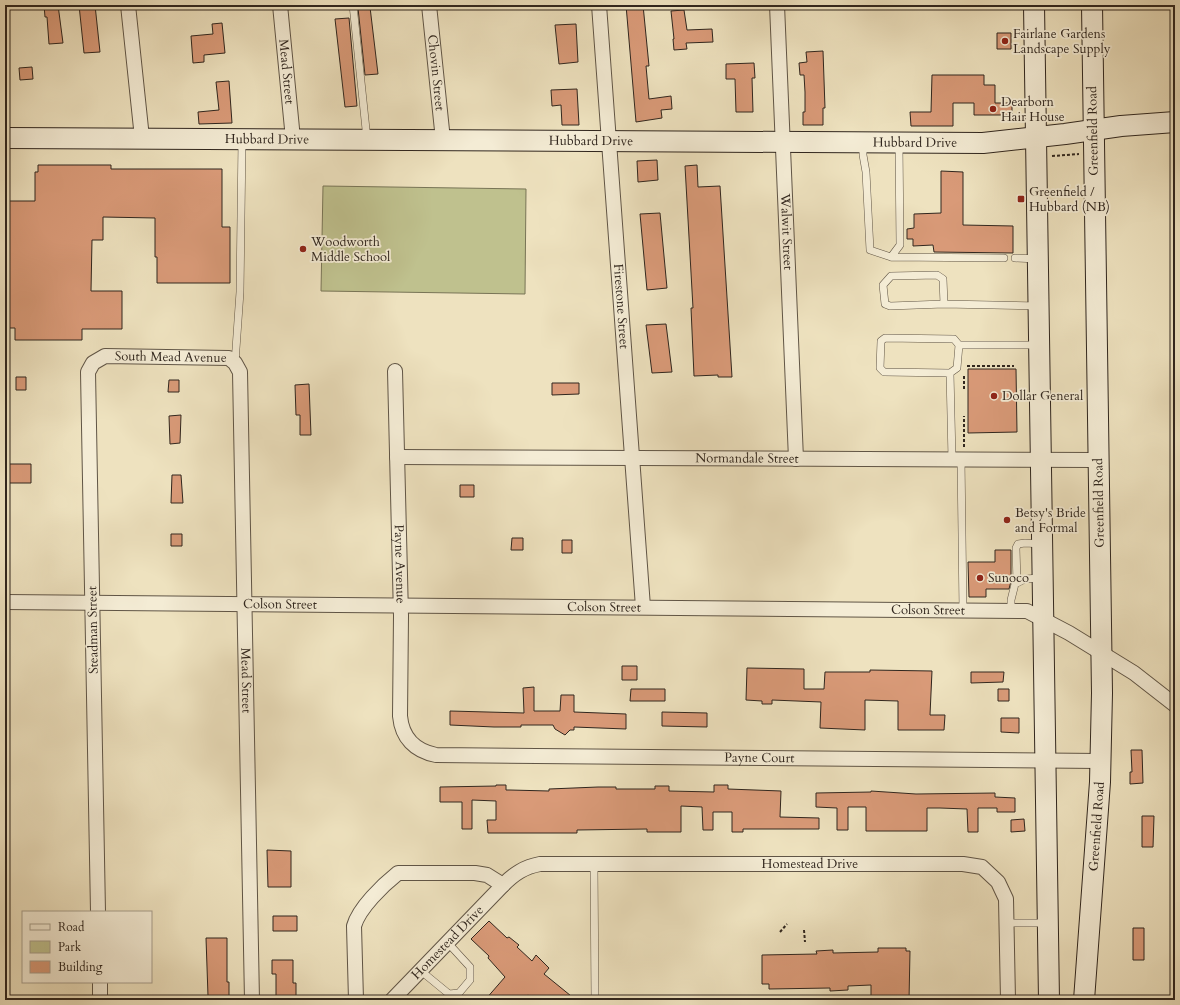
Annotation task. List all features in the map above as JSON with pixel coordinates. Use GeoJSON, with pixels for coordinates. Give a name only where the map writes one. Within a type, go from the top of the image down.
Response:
{"type":"FeatureCollection","features":[{"type":"Feature","properties":{"kind":"main road"},"geometry":{"type":"LineString","coordinates":[[1034,5],[1049,1000]]}},
{"type":"Feature","properties":{"kind":"main road","name":"Greenfield Road"},"geometry":{"type":"LineString","coordinates":[[1084,1000],[1100,762],[1101,653],[1092,5]]}},
{"type":"Feature","properties":{"kind":"main road","name":"Hubbard Drive"},"geometry":{"type":"LineString","coordinates":[[5,138],[983,143],[1121,126],[1175,122]]}},
{"type":"Feature","properties":{"kind":"street"},"geometry":{"type":"LineString","coordinates":[[128,5],[142,138]]}},
{"type":"Feature","properties":{"kind":"street","name":"Mead Street"},"geometry":{"type":"LineString","coordinates":[[280,5],[294,139]]}},
{"type":"Feature","properties":{"kind":"street","name":"Chovin Street"},"geometry":{"type":"LineString","coordinates":[[429,5],[443,140]]}},
{"type":"Feature","properties":{"kind":"street","name":"Firestone Street"},"geometry":{"type":"LineString","coordinates":[[599,5],[643,607]]}},
{"type":"Feature","properties":{"kind":"street","name":"Walwit Street"},"geometry":{"type":"LineString","coordinates":[[777,5],[796,459]]}},
{"type":"Feature","properties":{"kind":"street","name":"South Mead Avenue"},"geometry":{"type":"LineString","coordinates":[[105,356],[225,357],[229,358],[235,363]]}},
{"type":"Feature","properties":{"kind":"street","name":"Steadman Street"},"geometry":{"type":"LineString","coordinates":[[98,911],[88,377],[93,363],[105,356]]}},
{"type":"Feature","properties":{"kind":"street","name":"Mead Street"},"geometry":{"type":"LineString","coordinates":[[235,363],[240,372],[252,1000]]}},
{"type":"Feature","properties":{"kind":"street","name":"Payne Avenue"},"geometry":{"type":"LineString","coordinates":[[395,371],[401,724],[408,739],[419,750]]}},
{"type":"Feature","properties":{"kind":"street","name":"Normandale Street"},"geometry":{"type":"LineString","coordinates":[[397,457],[796,459],[959,455],[1098,460]]}},
{"type":"Feature","properties":{"kind":"street","name":"Colson Street"},"geometry":{"type":"LineString","coordinates":[[5,602],[1027,611],[1134,673],[1175,705]]}},
{"type":"Feature","properties":{"kind":"street","name":"Payne Court"},"geometry":{"type":"LineString","coordinates":[[419,750],[436,755],[1100,762]]}},
{"type":"Feature","properties":{"kind":"street","name":"Homestead Drive"},"geometry":{"type":"LineString","coordinates":[[392,1000],[502,885],[519,871],[530,866],[540,864],[594,866],[963,864],[982,867],[998,882],[1006,899],[1008,1000]]}},
{"type":"Feature","properties":{"kind":"street"},"geometry":{"type":"LineString","coordinates":[[356,1000],[354,926],[356,918],[390,879],[398,873],[476,873],[487,875],[502,885]]}},
{"type":"Feature","properties":{"kind":"street"},"geometry":{"type":"LineString","coordinates":[[100,983],[100,1000]]}},
{"type":"Feature","properties":{"kind":"lane"},"geometry":{"type":"LineString","coordinates":[[353,5],[367,139]]}},
{"type":"Feature","properties":{"kind":"lane"},"geometry":{"type":"LineString","coordinates":[[235,363],[240,292],[242,139]]}},
{"type":"Feature","properties":{"kind":"lane"},"geometry":{"type":"LineString","coordinates":[[863,142],[870,250],[891,257],[1004,258]]}},
{"type":"Feature","properties":{"kind":"lane"},"geometry":{"type":"LineString","coordinates":[[891,257],[900,246],[899,142]]}},
{"type":"Feature","properties":{"kind":"lane"},"geometry":{"type":"LineString","coordinates":[[1014,258],[1038,259]]}},
{"type":"Feature","properties":{"kind":"lane"},"geometry":{"type":"LineString","coordinates":[[944,304],[943,279],[937,275],[891,276],[883,285],[884,299],[886,304],[890,306],[944,304],[1038,306]]}},
{"type":"Feature","properties":{"kind":"lane"},"geometry":{"type":"LineString","coordinates":[[886,338],[954,339],[959,345],[957,368],[950,372],[884,372],[880,368],[881,341],[886,338]]}},
{"type":"Feature","properties":{"kind":"lane"},"geometry":{"type":"LineString","coordinates":[[959,345],[1039,345]]}},
{"type":"Feature","properties":{"kind":"lane"},"geometry":{"type":"LineString","coordinates":[[950,372],[959,455],[963,610]]}},
{"type":"Feature","properties":{"kind":"lane"},"geometry":{"type":"LineString","coordinates":[[1011,611],[1012,594],[1017,582],[1016,548],[1018,544],[1042,544]]}},
{"type":"Feature","properties":{"kind":"lane"},"geometry":{"type":"LineString","coordinates":[[1017,582],[1025,579],[1043,578]]}},
{"type":"Feature","properties":{"kind":"lane"},"geometry":{"type":"LineString","coordinates":[[594,866],[595,1000]]}},
{"type":"Feature","properties":{"kind":"lane"},"geometry":{"type":"LineString","coordinates":[[1006,923],[1048,923]]}},
{"type":"Feature","properties":{"kind":"lane"},"geometry":{"type":"LineString","coordinates":[[421,970],[449,994],[459,993],[470,980],[470,967],[448,943]]}},
{"type":"Feature","properties":{"kind":"path"},"geometry":{"type":"LineString","coordinates":[[1048,156],[1082,154]]}},
{"type":"Feature","properties":{"kind":"path"},"geometry":{"type":"LineString","coordinates":[[965,366],[1014,366]]}},
{"type":"Feature","properties":{"kind":"path"},"geometry":{"type":"LineString","coordinates":[[964,374],[964,389]]}},
{"type":"Feature","properties":{"kind":"path"},"geometry":{"type":"LineString","coordinates":[[959,455],[964,416]]}},
{"type":"Feature","properties":{"kind":"path"},"geometry":{"type":"LineString","coordinates":[[780,932],[787,924]]}},
{"type":"Feature","properties":{"kind":"path"},"geometry":{"type":"LineString","coordinates":[[804,930],[805,942]]}},
{"type":"Feature","properties":{"kind":"green space"},"geometry":{"type":"Polygon","coordinates":[[[323,186],[526,189],[525,294],[321,291],[323,186]]]}},
{"type":"Feature","properties":{"kind":"building"},"geometry":{"type":"Polygon","coordinates":[[[44,5],[58,5],[63,43],[49,44],[47,17],[45,17],[44,5]]]}},
{"type":"Feature","properties":{"kind":"building"},"geometry":{"type":"Polygon","coordinates":[[[79,5],[95,5],[100,52],[84,53],[79,5]]]}},
{"type":"Feature","properties":{"kind":"building"},"geometry":{"type":"Polygon","coordinates":[[[626,5],[643,5],[649,66],[646,66],[649,99],[671,96],[672,109],[661,110],[662,118],[636,122],[626,5]]]}},
{"type":"Feature","properties":{"kind":"building"},"geometry":{"type":"Polygon","coordinates":[[[370,7],[378,74],[365,75],[358,8],[370,7]]]}},
{"type":"Feature","properties":{"kind":"building"},"geometry":{"type":"Polygon","coordinates":[[[684,10],[687,30],[712,29],[713,42],[686,43],[687,49],[674,50],[671,11],[684,10]]]}},
{"type":"Feature","properties":{"kind":"building"},"geometry":{"type":"Polygon","coordinates":[[[349,18],[357,106],[345,107],[335,19],[349,18]]]}},
{"type":"Feature","properties":{"kind":"building"},"geometry":{"type":"Polygon","coordinates":[[[222,23],[225,53],[204,55],[204,62],[193,63],[191,36],[213,34],[212,24],[222,23]]]}},
{"type":"Feature","properties":{"kind":"building"},"geometry":{"type":"Polygon","coordinates":[[[576,24],[578,62],[559,64],[555,25],[576,24]]]}},
{"type":"Feature","properties":{"kind":"building"},"geometry":{"type":"Polygon","coordinates":[[[997,33],[1011,33],[1011,49],[997,49],[997,33]]]}},
{"type":"Feature","properties":{"kind":"building"},"geometry":{"type":"Polygon","coordinates":[[[823,51],[825,108],[823,108],[823,125],[803,125],[803,112],[805,112],[804,75],[800,75],[799,63],[807,62],[806,52],[823,51]]]}},
{"type":"Feature","properties":{"kind":"building"},"geometry":{"type":"Polygon","coordinates":[[[754,63],[755,78],[752,78],[753,112],[736,112],[735,79],[726,79],[726,64],[754,63]]]}},
{"type":"Feature","properties":{"kind":"building"},"geometry":{"type":"Polygon","coordinates":[[[32,67],[33,79],[20,80],[19,68],[32,67]]]}},
{"type":"Feature","properties":{"kind":"building"},"geometry":{"type":"Polygon","coordinates":[[[932,75],[984,75],[984,85],[995,85],[995,103],[1012,103],[1012,115],[974,115],[974,103],[953,103],[953,126],[911,126],[910,112],[931,112],[932,75]]]}},
{"type":"Feature","properties":{"kind":"building"},"geometry":{"type":"Polygon","coordinates":[[[229,81],[232,123],[199,124],[198,112],[219,110],[216,82],[229,81]]]}},
{"type":"Feature","properties":{"kind":"building"},"geometry":{"type":"Polygon","coordinates":[[[577,89],[579,125],[562,125],[561,105],[552,106],[551,90],[577,89]]]}},
{"type":"Feature","properties":{"kind":"building"},"geometry":{"type":"Polygon","coordinates":[[[657,160],[658,180],[638,182],[637,161],[657,160]]]}},
{"type":"Feature","properties":{"kind":"building"},"geometry":{"type":"Polygon","coordinates":[[[38,165],[111,165],[111,169],[222,169],[222,227],[230,227],[230,283],[157,283],[155,218],[103,217],[103,240],[92,240],[91,291],[122,291],[122,329],[82,329],[82,340],[15,340],[15,328],[5,328],[5,201],[35,201],[35,172],[38,172],[38,165]]]}},
{"type":"Feature","properties":{"kind":"building"},"geometry":{"type":"Polygon","coordinates":[[[697,165],[698,187],[720,186],[732,377],[718,377],[718,375],[694,376],[691,308],[693,308],[685,166],[697,165]]]}},
{"type":"Feature","properties":{"kind":"building"},"geometry":{"type":"Polygon","coordinates":[[[941,171],[963,172],[963,225],[1013,226],[1013,253],[934,252],[933,245],[913,246],[913,239],[907,239],[907,229],[914,228],[914,214],[941,213],[941,171]]]}},
{"type":"Feature","properties":{"kind":"building"},"geometry":{"type":"Polygon","coordinates":[[[660,213],[667,288],[647,290],[640,214],[660,213]]]}},
{"type":"Feature","properties":{"kind":"building"},"geometry":{"type":"Polygon","coordinates":[[[666,324],[672,372],[652,373],[646,325],[666,324]]]}},
{"type":"Feature","properties":{"kind":"building"},"geometry":{"type":"Polygon","coordinates":[[[968,369],[1016,369],[1017,432],[968,433],[968,369]]]}},
{"type":"Feature","properties":{"kind":"building"},"geometry":{"type":"Polygon","coordinates":[[[16,377],[26,377],[26,390],[16,390],[16,377]]]}},
{"type":"Feature","properties":{"kind":"building"},"geometry":{"type":"Polygon","coordinates":[[[169,380],[179,380],[179,392],[168,392],[169,380]]]}},
{"type":"Feature","properties":{"kind":"building"},"geometry":{"type":"Polygon","coordinates":[[[552,383],[579,383],[579,394],[552,395],[552,383]]]}},
{"type":"Feature","properties":{"kind":"building"},"geometry":{"type":"Polygon","coordinates":[[[309,384],[311,435],[300,435],[300,415],[296,415],[295,385],[309,384]]]}},
{"type":"Feature","properties":{"kind":"building"},"geometry":{"type":"Polygon","coordinates":[[[181,415],[180,443],[170,444],[169,416],[181,415]]]}},
{"type":"Feature","properties":{"kind":"building"},"geometry":{"type":"Polygon","coordinates":[[[5,464],[31,464],[31,483],[5,483],[5,464]]]}},
{"type":"Feature","properties":{"kind":"building"},"geometry":{"type":"Polygon","coordinates":[[[172,475],[181,475],[183,503],[171,503],[172,475]]]}},
{"type":"Feature","properties":{"kind":"building"},"geometry":{"type":"Polygon","coordinates":[[[460,485],[474,485],[474,497],[460,497],[460,485]]]}},
{"type":"Feature","properties":{"kind":"building"},"geometry":{"type":"Polygon","coordinates":[[[171,534],[182,534],[182,546],[171,546],[171,534]]]}},
{"type":"Feature","properties":{"kind":"building"},"geometry":{"type":"Polygon","coordinates":[[[512,538],[523,538],[523,550],[511,550],[512,538]]]}},
{"type":"Feature","properties":{"kind":"building"},"geometry":{"type":"Polygon","coordinates":[[[562,540],[572,540],[572,553],[562,553],[562,540]]]}},
{"type":"Feature","properties":{"kind":"building"},"geometry":{"type":"Polygon","coordinates":[[[995,550],[1011,550],[1011,581],[1009,589],[986,589],[986,597],[969,597],[968,562],[995,562],[995,550]]]}},
{"type":"Feature","properties":{"kind":"building"},"geometry":{"type":"Polygon","coordinates":[[[622,666],[637,666],[637,680],[622,680],[622,666]]]}},
{"type":"Feature","properties":{"kind":"building"},"geometry":{"type":"Polygon","coordinates":[[[747,668],[804,669],[804,689],[824,689],[825,672],[870,672],[870,670],[932,671],[930,715],[945,715],[944,730],[898,730],[898,701],[865,700],[865,730],[820,728],[821,702],[772,700],[772,704],[762,704],[762,701],[746,700],[747,668]]]}},
{"type":"Feature","properties":{"kind":"building"},"geometry":{"type":"Polygon","coordinates":[[[971,672],[1004,672],[1003,682],[971,683],[971,672]]]}},
{"type":"Feature","properties":{"kind":"building"},"geometry":{"type":"Polygon","coordinates":[[[534,687],[534,711],[560,711],[561,695],[574,695],[574,712],[626,714],[626,729],[574,727],[574,730],[570,730],[565,735],[555,729],[553,725],[494,727],[450,725],[450,711],[524,713],[523,688],[534,687]]]}},
{"type":"Feature","properties":{"kind":"building"},"geometry":{"type":"Polygon","coordinates":[[[631,689],[665,689],[665,701],[630,701],[631,689]]]}},
{"type":"Feature","properties":{"kind":"building"},"geometry":{"type":"Polygon","coordinates":[[[998,689],[1009,689],[1009,701],[998,701],[998,689]]]}},
{"type":"Feature","properties":{"kind":"building"},"geometry":{"type":"Polygon","coordinates":[[[662,712],[707,713],[707,727],[662,726],[662,712]]]}},
{"type":"Feature","properties":{"kind":"building"},"geometry":{"type":"Polygon","coordinates":[[[1001,718],[1019,718],[1019,733],[1001,732],[1001,718]]]}},
{"type":"Feature","properties":{"kind":"building"},"geometry":{"type":"Polygon","coordinates":[[[1131,750],[1142,750],[1143,783],[1130,784],[1130,772],[1132,772],[1131,750]]]}},
{"type":"Feature","properties":{"kind":"building"},"geometry":{"type":"Polygon","coordinates":[[[506,785],[506,790],[549,791],[549,789],[598,787],[616,787],[616,789],[655,789],[655,786],[669,786],[669,791],[714,792],[714,785],[728,785],[728,789],[781,791],[780,817],[819,818],[819,829],[743,829],[743,832],[732,832],[732,812],[713,812],[713,830],[703,830],[702,807],[681,806],[681,832],[647,832],[647,829],[577,830],[577,833],[488,833],[487,820],[496,820],[496,801],[472,800],[472,829],[462,829],[462,802],[440,802],[440,787],[506,785]]]}},
{"type":"Feature","properties":{"kind":"building"},"geometry":{"type":"Polygon","coordinates":[[[871,791],[916,794],[995,793],[995,797],[1015,798],[1015,812],[997,812],[997,808],[978,808],[978,832],[968,832],[967,809],[940,808],[927,808],[927,831],[866,831],[866,807],[848,807],[848,830],[837,830],[837,808],[816,807],[816,793],[871,791]]]}},
{"type":"Feature","properties":{"kind":"building"},"geometry":{"type":"Polygon","coordinates":[[[1142,816],[1154,816],[1153,847],[1142,847],[1142,816]]]}},
{"type":"Feature","properties":{"kind":"building"},"geometry":{"type":"Polygon","coordinates":[[[1024,819],[1025,831],[1011,832],[1011,820],[1024,819]]]}},
{"type":"Feature","properties":{"kind":"building"},"geometry":{"type":"Polygon","coordinates":[[[267,850],[291,851],[291,887],[268,887],[267,850]]]}},
{"type":"Feature","properties":{"kind":"building"},"geometry":{"type":"Polygon","coordinates":[[[273,916],[297,916],[297,931],[273,931],[273,916]]]}},
{"type":"Feature","properties":{"kind":"building"},"geometry":{"type":"Polygon","coordinates":[[[489,921],[507,938],[509,937],[519,945],[517,947],[532,961],[536,955],[549,968],[544,974],[576,1000],[534,1000],[528,995],[522,1000],[485,1000],[505,977],[488,958],[489,956],[471,939],[489,921]]]}},
{"type":"Feature","properties":{"kind":"building"},"geometry":{"type":"Polygon","coordinates":[[[1133,928],[1144,928],[1144,960],[1133,960],[1133,928]]]}},
{"type":"Feature","properties":{"kind":"building"},"geometry":{"type":"Polygon","coordinates":[[[206,938],[227,938],[227,982],[229,982],[229,996],[208,996],[206,938]]]}},
{"type":"Feature","properties":{"kind":"building"},"geometry":{"type":"Polygon","coordinates":[[[878,948],[906,948],[906,951],[910,951],[909,1000],[871,1000],[871,985],[848,986],[848,990],[830,991],[830,988],[769,989],[769,984],[762,984],[762,955],[817,954],[816,951],[833,950],[833,953],[878,952],[878,948]]]}},
{"type":"Feature","properties":{"kind":"building"},"geometry":{"type":"Polygon","coordinates":[[[272,960],[293,960],[293,983],[296,983],[296,997],[276,997],[276,974],[272,974],[272,960]]]}},
{"type":"Feature","properties":{"kind":"place","name":"Fairlane Gardens Landscape Supply"},"geometry":{"type":"Point","coordinates":[1005,41]}},
{"type":"Feature","properties":{"kind":"place","name":"Dearborn Hair House"},"geometry":{"type":"Point","coordinates":[993,109]}},
{"type":"Feature","properties":{"kind":"place","name":"Greenfield / Hubbard (NB)"},"geometry":{"type":"Point","coordinates":[1021,199]}},
{"type":"Feature","properties":{"kind":"place","name":"Woodworth Middle School"},"geometry":{"type":"Point","coordinates":[303,249]}},
{"type":"Feature","properties":{"kind":"place","name":"Dollar General"},"geometry":{"type":"Point","coordinates":[994,396]}},
{"type":"Feature","properties":{"kind":"place","name":"Betsy's Bride and Formal"},"geometry":{"type":"Point","coordinates":[1007,520]}},
{"type":"Feature","properties":{"kind":"place","name":"Sunoco"},"geometry":{"type":"Point","coordinates":[980,578]}}]}
